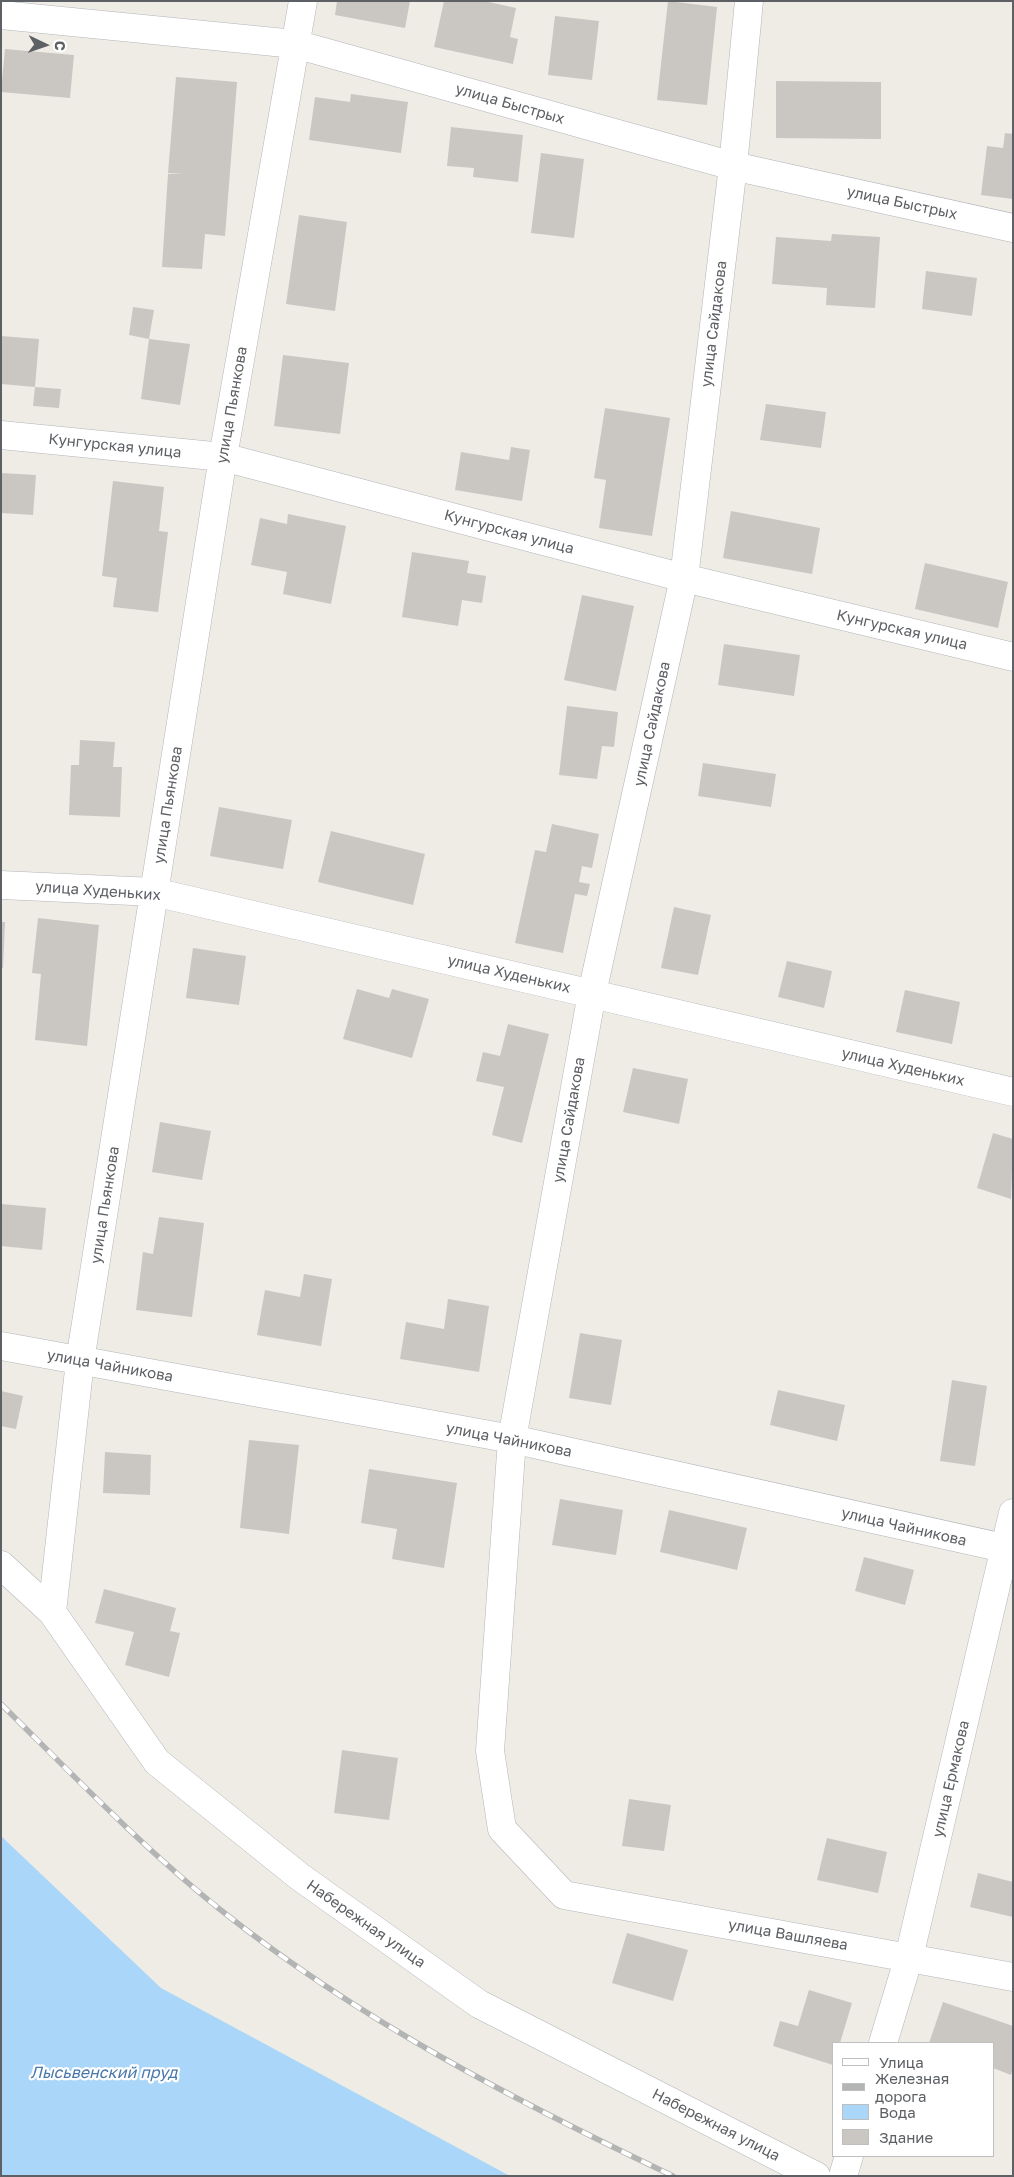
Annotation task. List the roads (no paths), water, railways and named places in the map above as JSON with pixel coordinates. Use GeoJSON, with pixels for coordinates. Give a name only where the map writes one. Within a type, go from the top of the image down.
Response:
{"type":"FeatureCollection","features":[{"type":"Feature","properties":{"kind":"street","name":"улица Пьянкова"},"geometry":{"type":"LineString","coordinates":[[52,1612],[80,1361],[223,456],[303,1]]}},
{"type":"Feature","properties":{"kind":"street","name":"улица Сайдакова"},"geometry":{"type":"LineString","coordinates":[[564,1895],[502,1829],[490,1751],[512,1439],[592,993],[684,578],[734,166],[749,1]]}},
{"type":"Feature","properties":{"kind":"street","name":"улица Быстрых"},"geometry":{"type":"LineString","coordinates":[[1,15],[295,44],[734,166],[1013,228]]}},
{"type":"Feature","properties":{"kind":"street","name":"Кунгурская улица"},"geometry":{"type":"LineString","coordinates":[[1,435],[223,456],[684,578],[1013,657]]}},
{"type":"Feature","properties":{"kind":"street","name":"улица Худеньких"},"geometry":{"type":"LineString","coordinates":[[1,885],[154,892],[1013,1092]]}},
{"type":"Feature","properties":{"kind":"street","name":"улица Чайникова"},"geometry":{"type":"LineString","coordinates":[[1,1346],[512,1439],[1009,1550]]}},
{"type":"Feature","properties":{"kind":"street","name":"улица Ермакова"},"geometry":{"type":"LineString","coordinates":[[883,2042],[909,1957],[1009,1550],[1013,1512]]}},
{"type":"Feature","properties":{"kind":"street","name":"Набережная улица"},"geometry":{"type":"LineString","coordinates":[[1,1565],[52,1612],[157,1762],[300,1878],[479,2004],[816,2176]]}},
{"type":"Feature","properties":{"kind":"street","name":"улица Вашляева"},"geometry":{"type":"LineString","coordinates":[[564,1895],[1013,1976]]}},
{"type":"Feature","properties":{"kind":"street"},"geometry":{"type":"LineString","coordinates":[[843,2176],[849,2157]]}},
{"type":"Feature","properties":{"kind":"water","name":"Лысьвенский пруд"},"geometry":{"type":"Polygon","coordinates":[[[1,1836],[161,1988],[510,2176],[1,2176],[1,1836]]]}},
{"type":"Feature","properties":{"kind":"railway"},"geometry":{"type":"LineString","coordinates":[[1,1704],[164,1862],[222,1911],[274,1951],[328,1988],[440,2056],[497,2088],[673,2176]]}}]}
